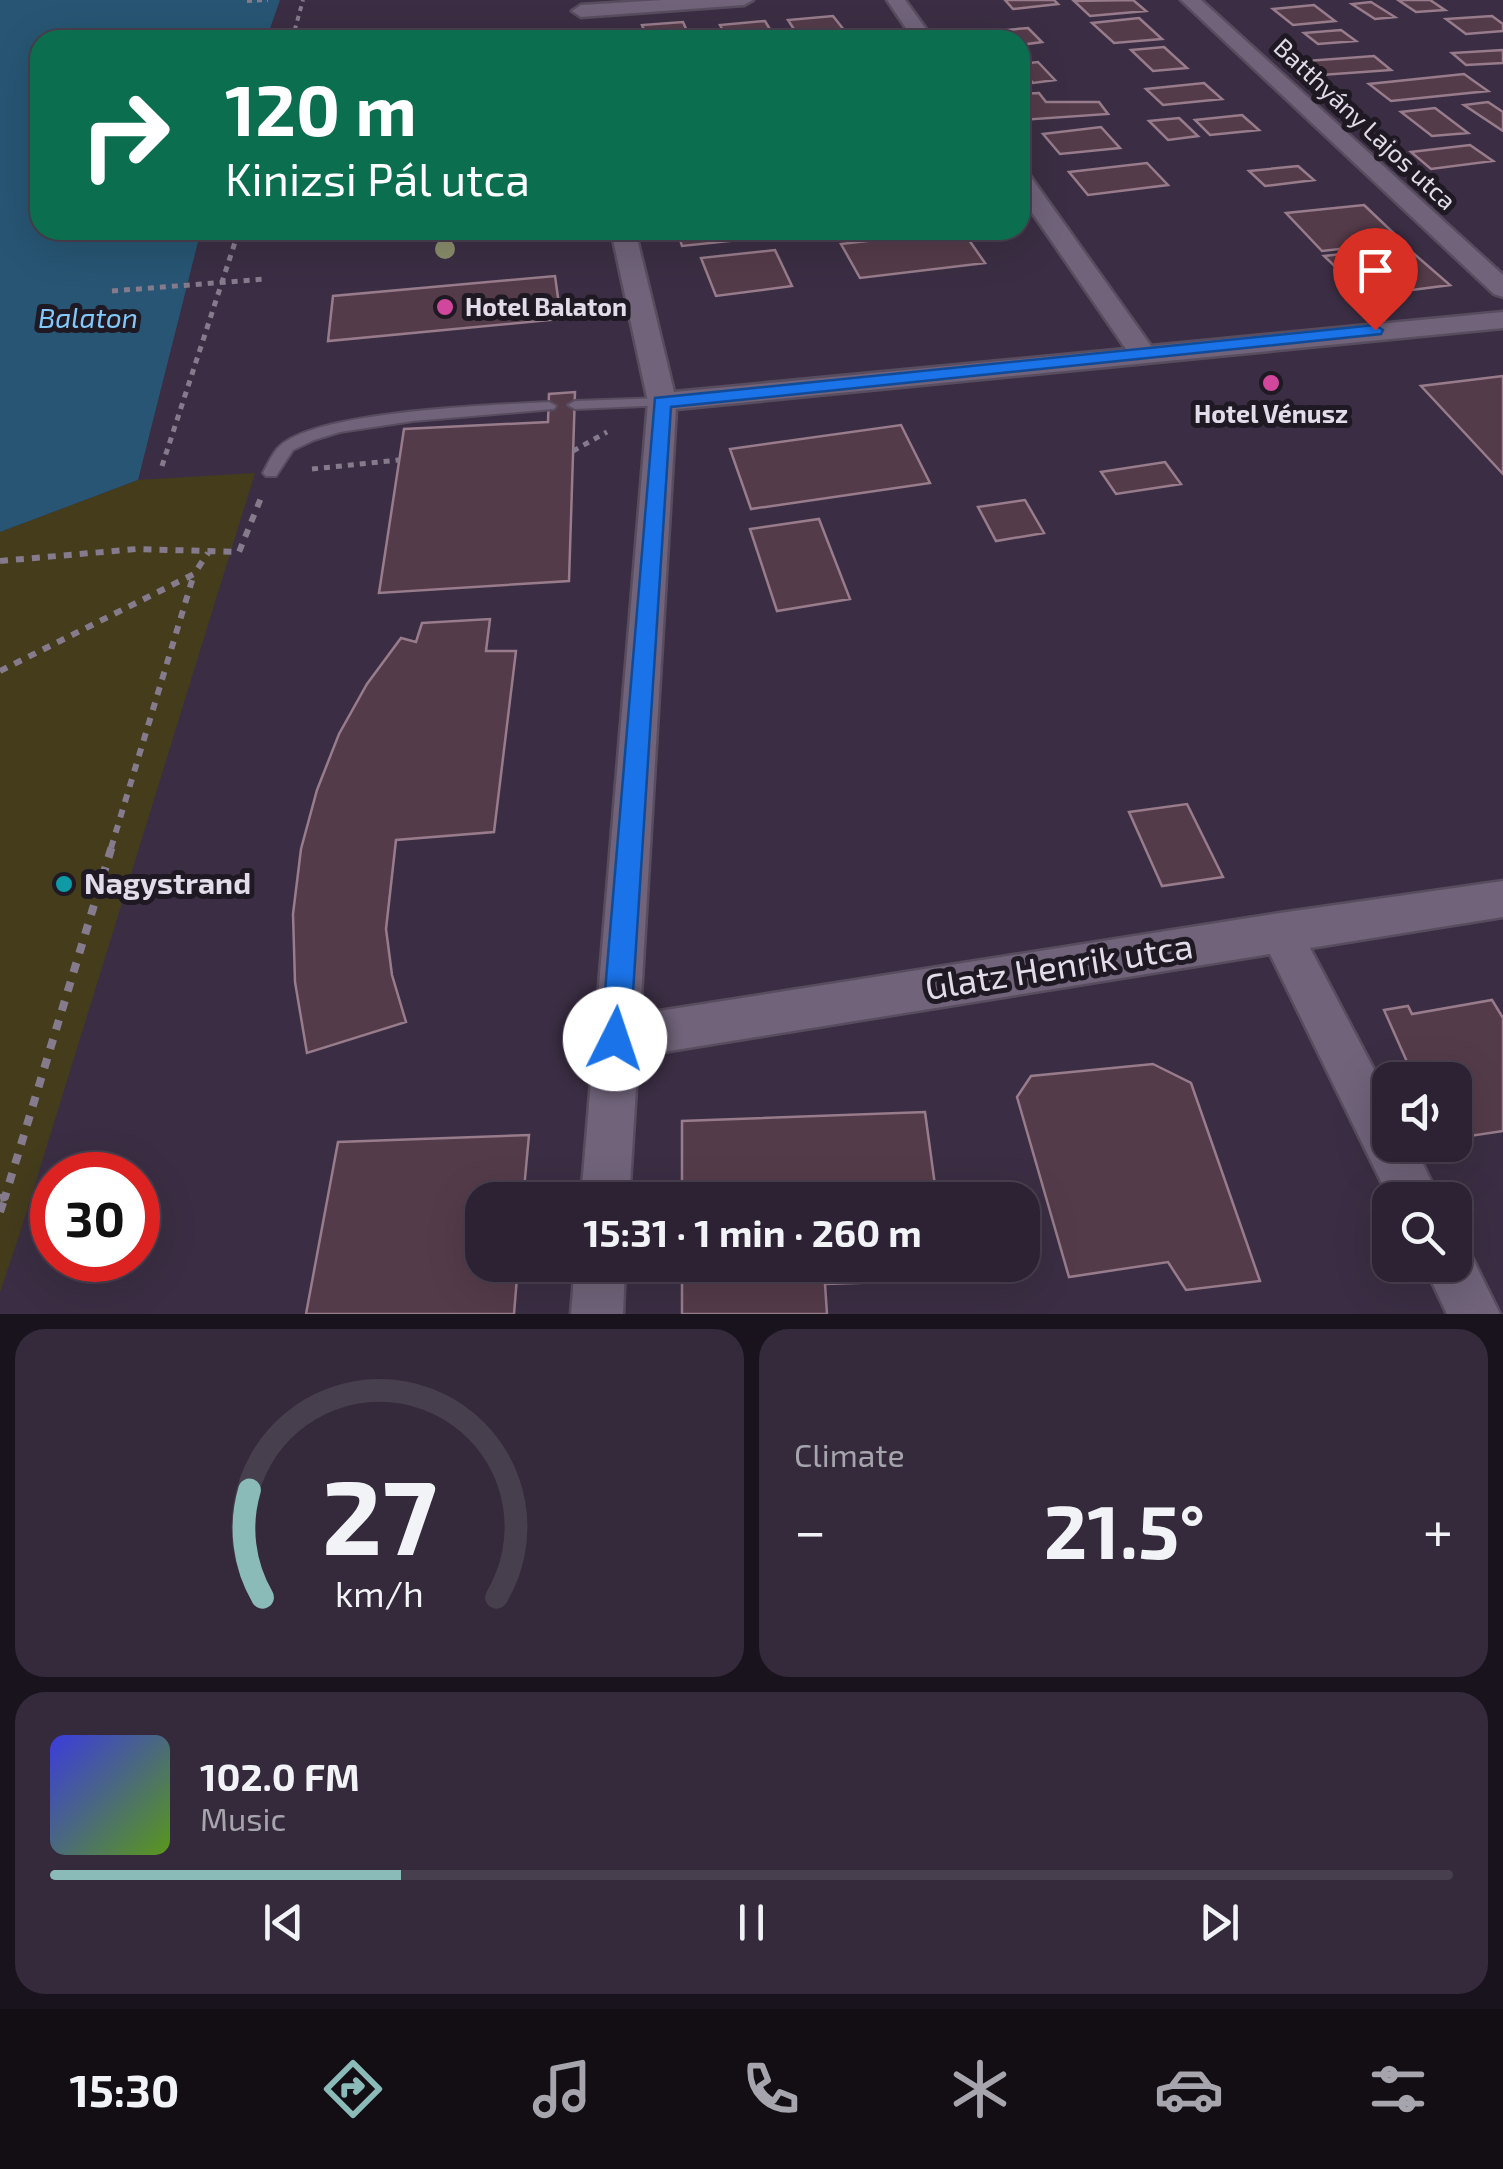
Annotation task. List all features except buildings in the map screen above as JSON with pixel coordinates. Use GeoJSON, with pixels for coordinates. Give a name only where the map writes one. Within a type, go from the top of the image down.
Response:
{"type":"FeatureCollection","features":[{"type":"Feature","properties":{"kind":"street"},"geometry":{"type":"LineString","coordinates":[[581,12],[744,0]]}},
{"type":"Feature","properties":{"kind":"street"},"geometry":{"type":"LineString","coordinates":[[896,0],[917,30]]}},
{"type":"Feature","properties":{"kind":"street","name":"Batthyány Lajos utca"},"geometry":{"type":"LineString","coordinates":[[1190,0],[1503,289]]}},
{"type":"Feature","properties":{"kind":"street"},"geometry":{"type":"LineString","coordinates":[[1030,192],[1142,354]]}},
{"type":"Feature","properties":{"kind":"street"},"geometry":{"type":"LineString","coordinates":[[605,1182],[662,402],[625,240]]}},
{"type":"Feature","properties":{"kind":"street"},"geometry":{"type":"LineString","coordinates":[[662,402],[1503,320]]}},
{"type":"Feature","properties":{"kind":"street","name":"Glatz Henrik utca"},"geometry":{"type":"LineString","coordinates":[[615,1039],[1280,931],[1503,899]]}},
{"type":"Feature","properties":{"kind":"street"},"geometry":{"type":"LineString","coordinates":[[1280,931],[1407,1182]]}},
{"type":"Feature","properties":{"kind":"street"},"geometry":{"type":"LineString","coordinates":[[597,1314],[599,1282]]}},
{"type":"Feature","properties":{"kind":"street"},"geometry":{"type":"LineString","coordinates":[[1458,1282],[1474,1314]]}},
{"type":"Feature","properties":{"kind":"lane"},"geometry":{"type":"LineString","coordinates":[[575,404],[662,402]]}},
{"type":"Feature","properties":{"kind":"lane"},"geometry":{"type":"LineString","coordinates":[[271,473],[284,448],[314,434],[469,411],[549,406]]}},
{"type":"Feature","properties":{"kind":"path"},"geometry":{"type":"LineString","coordinates":[[248,1],[268,0]]}},
{"type":"Feature","properties":{"kind":"path"},"geometry":{"type":"LineString","coordinates":[[295,30],[303,0]]}},
{"type":"Feature","properties":{"kind":"path"},"geometry":{"type":"LineString","coordinates":[[162,466],[236,240]]}},
{"type":"Feature","properties":{"kind":"path"},"geometry":{"type":"LineString","coordinates":[[112,291],[266,278]]}},
{"type":"Feature","properties":{"kind":"path"},"geometry":{"type":"LineString","coordinates":[[0,561],[138,549],[239,552],[271,473],[399,460]]}},
{"type":"Feature","properties":{"kind":"path"},"geometry":{"type":"LineString","coordinates":[[0,1212],[194,574],[208,554]]}},
{"type":"Feature","properties":{"kind":"path"},"geometry":{"type":"LineString","coordinates":[[0,671],[194,574]]}},
{"type":"Feature","properties":{"kind":"sand","name":"Nagystrand"},"geometry":{"type":"Polygon","coordinates":[[[255,473],[45,1152],[30,1152],[30,1200],[0,1292],[0,532],[138,480],[255,473]]]}},
{"type":"Feature","properties":{"kind":"water","name":"Balaton"},"geometry":{"type":"Polygon","coordinates":[[[0,0],[280,0],[270,30],[30,30],[30,240],[198,240],[138,480],[0,532],[0,0]]]}},
{"type":"Feature","properties":{"kind":"place","name":"Hotel Balaton"},"geometry":{"type":"Point","coordinates":[445,307]}},
{"type":"Feature","properties":{"kind":"place","name":"Hotel Vénusz"},"geometry":{"type":"Point","coordinates":[1271,383]}},
{"type":"Feature","properties":{"kind":"place","name":"Nagystrand"},"geometry":{"type":"Point","coordinates":[64,884]}},
{"type":"Feature","properties":{"kind":"route"},"geometry":{"type":"LineString","coordinates":[[615,1039],[662,402],[1375,330]]}}]}
